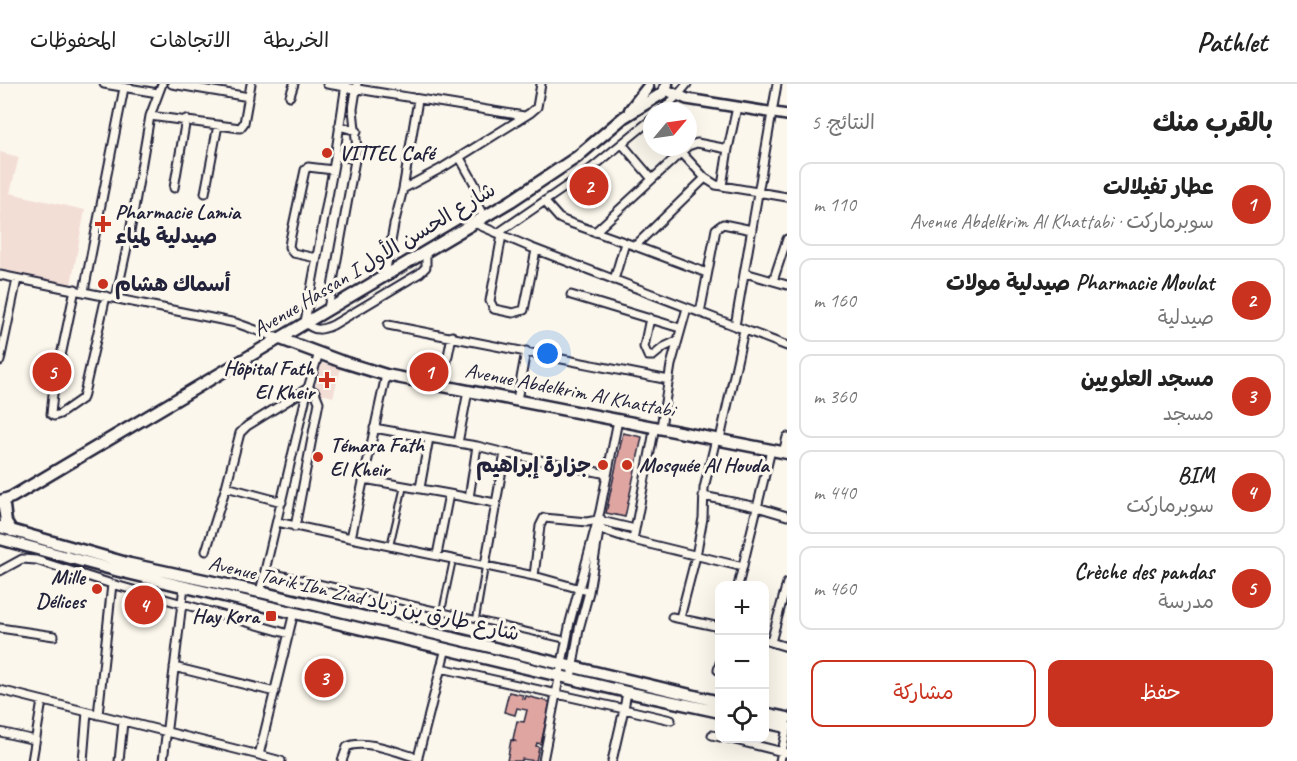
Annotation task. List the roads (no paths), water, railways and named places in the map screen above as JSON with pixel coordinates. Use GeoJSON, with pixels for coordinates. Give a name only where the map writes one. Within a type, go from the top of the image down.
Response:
{"type":"FeatureCollection","features":[{"type":"Feature","properties":{"kind":"main road"},"geometry":{"type":"LineString","coordinates":[[648,86],[652,93],[664,90]]}},
{"type":"Feature","properties":{"kind":"main road","name":"Avenue Hassan I شارع الحسن الأول"},"geometry":{"type":"LineString","coordinates":[[624,117],[648,86]]}},
{"type":"Feature","properties":{"kind":"main road","name":"Avenue Hassan I شارع الحسن الأول"},"geometry":{"type":"LineString","coordinates":[[4,503],[479,220],[558,170],[624,117],[664,90]]}},
{"type":"Feature","properties":{"kind":"main road","name":"Avenue Abdelkrim Al Khattabi"},"geometry":{"type":"LineString","coordinates":[[278,338],[386,375],[785,453]]}},
{"type":"Feature","properties":{"kind":"main road"},"geometry":{"type":"LineString","coordinates":[[4,503],[6,522],[12,531]]}},
{"type":"Feature","properties":{"kind":"main road","name":"Avenue Tarik Ibn Ziad شارع طارق بن زياد"},"geometry":{"type":"LineString","coordinates":[[0,527],[130,564],[260,592],[567,672],[627,692],[715,711]]}},
{"type":"Feature","properties":{"kind":"main road","name":"Avenue Tarik Ibn Ziad شارع طارق بن زياد"},"geometry":{"type":"LineString","coordinates":[[0,539],[184,586],[446,648],[715,701]]}},
{"type":"Feature","properties":{"kind":"main road"},"geometry":{"type":"LineString","coordinates":[[769,714],[787,718]]}},
{"type":"Feature","properties":{"kind":"main road"},"geometry":{"type":"LineString","coordinates":[[769,723],[787,728]]}},
{"type":"Feature","properties":{"kind":"street"},"geometry":{"type":"LineString","coordinates":[[104,84],[158,93]]}},
{"type":"Feature","properties":{"kind":"street"},"geometry":{"type":"LineString","coordinates":[[116,298],[150,116],[162,84]]}},
{"type":"Feature","properties":{"kind":"street"},"geometry":{"type":"LineString","coordinates":[[172,84],[249,97]]}},
{"type":"Feature","properties":{"kind":"street"},"geometry":{"type":"LineString","coordinates":[[150,116],[240,128],[251,84]]}},
{"type":"Feature","properties":{"kind":"street"},"geometry":{"type":"LineString","coordinates":[[290,96],[294,84]]}},
{"type":"Feature","properties":{"kind":"street"},"geometry":{"type":"LineString","coordinates":[[327,84],[356,86],[418,100],[524,117]]}},
{"type":"Feature","properties":{"kind":"street"},"geometry":{"type":"LineString","coordinates":[[403,189],[460,158],[524,117],[537,106],[542,84]]}},
{"type":"Feature","properties":{"kind":"street"},"geometry":{"type":"LineString","coordinates":[[671,102],[687,84]]}},
{"type":"Feature","properties":{"kind":"street"},"geometry":{"type":"LineString","coordinates":[[735,326],[777,84]]}},
{"type":"Feature","properties":{"kind":"street"},"geometry":{"type":"LineString","coordinates":[[345,86],[333,170],[305,322],[312,328],[326,329],[420,273],[426,267],[426,251]]}},
{"type":"Feature","properties":{"kind":"street"},"geometry":{"type":"LineString","coordinates":[[328,309],[357,149],[353,109],[356,86]]}},
{"type":"Feature","properties":{"kind":"street"},"geometry":{"type":"LineString","coordinates":[[84,291],[124,88]]}},
{"type":"Feature","properties":{"kind":"street"},"geometry":{"type":"LineString","coordinates":[[664,90],[677,96],[787,115]]}},
{"type":"Feature","properties":{"kind":"street"},"geometry":{"type":"LineString","coordinates":[[385,275],[418,100]]}},
{"type":"Feature","properties":{"kind":"street"},"geometry":{"type":"LineString","coordinates":[[722,186],[737,107]]}},
{"type":"Feature","properties":{"kind":"street"},"geometry":{"type":"LineString","coordinates":[[174,188],[186,119]]}},
{"type":"Feature","properties":{"kind":"street"},"geometry":{"type":"LineString","coordinates":[[205,193],[218,125]]}},
{"type":"Feature","properties":{"kind":"street"},"geometry":{"type":"LineString","coordinates":[[339,126],[357,131]]}},
{"type":"Feature","properties":{"kind":"street"},"geometry":{"type":"LineString","coordinates":[[536,250],[524,310],[513,313],[494,309],[490,301],[500,234],[587,172],[643,127]]}},
{"type":"Feature","properties":{"kind":"street"},"geometry":{"type":"LineString","coordinates":[[697,143],[728,149]]}},
{"type":"Feature","properties":{"kind":"street"},"geometry":{"type":"LineString","coordinates":[[623,145],[652,179]]}},
{"type":"Feature","properties":{"kind":"street"},"geometry":{"type":"LineString","coordinates":[[335,155],[355,159]]}},
{"type":"Feature","properties":{"kind":"street"},"geometry":{"type":"LineString","coordinates":[[596,231],[676,156]]}},
{"type":"Feature","properties":{"kind":"street"},"geometry":{"type":"LineString","coordinates":[[690,156],[711,183],[787,197]]}},
{"type":"Feature","properties":{"kind":"street"},"geometry":{"type":"LineString","coordinates":[[460,158],[477,188],[479,220],[500,234],[536,250],[787,346]]}},
{"type":"Feature","properties":{"kind":"street"},"geometry":{"type":"LineString","coordinates":[[316,258],[293,253],[289,247],[303,174],[308,167],[333,170]]}},
{"type":"Feature","properties":{"kind":"street"},"geometry":{"type":"LineString","coordinates":[[635,246],[705,178]]}},
{"type":"Feature","properties":{"kind":"street"},"geometry":{"type":"LineString","coordinates":[[544,201],[559,218],[565,221],[707,273]]}},
{"type":"Feature","properties":{"kind":"street"},"geometry":{"type":"LineString","coordinates":[[700,313],[713,235],[718,226],[723,224],[752,230]]}},
{"type":"Feature","properties":{"kind":"street"},"geometry":{"type":"LineString","coordinates":[[773,281],[786,248],[787,239]]}},
{"type":"Feature","properties":{"kind":"street"},"geometry":{"type":"LineString","coordinates":[[614,280],[625,243]]}},
{"type":"Feature","properties":{"kind":"street"},"geometry":{"type":"LineString","coordinates":[[745,273],[787,285]]}},
{"type":"Feature","properties":{"kind":"street"},"geometry":{"type":"LineString","coordinates":[[0,275],[236,323],[278,338]]}},
{"type":"Feature","properties":{"kind":"street"},"geometry":{"type":"LineString","coordinates":[[0,362],[2,341],[17,279]]}},
{"type":"Feature","properties":{"kind":"street"},"geometry":{"type":"LineString","coordinates":[[374,281],[382,295]]}},
{"type":"Feature","properties":{"kind":"street"},"geometry":{"type":"LineString","coordinates":[[75,289],[53,394],[51,414],[54,416],[83,398],[106,296]]}},
{"type":"Feature","properties":{"kind":"street"},"geometry":{"type":"LineString","coordinates":[[571,295],[680,328]]}},
{"type":"Feature","properties":{"kind":"street"},"geometry":{"type":"LineString","coordinates":[[633,540],[680,328],[687,308]]}},
{"type":"Feature","properties":{"kind":"street"},"geometry":{"type":"LineString","coordinates":[[650,318],[644,347],[648,356],[653,356],[664,346],[677,341]]}},
{"type":"Feature","properties":{"kind":"street"},"geometry":{"type":"LineString","coordinates":[[388,325],[669,380]]}},
{"type":"Feature","properties":{"kind":"street"},"geometry":{"type":"LineString","coordinates":[[715,626],[676,617],[696,556],[703,518],[703,496],[744,330]]}},
{"type":"Feature","properties":{"kind":"street"},"geometry":{"type":"LineString","coordinates":[[442,385],[452,336]]}},
{"type":"Feature","properties":{"kind":"street"},"geometry":{"type":"LineString","coordinates":[[517,400],[526,351]]}},
{"type":"Feature","properties":{"kind":"street"},"geometry":{"type":"LineString","coordinates":[[260,592],[308,388],[319,353]]}},
{"type":"Feature","properties":{"kind":"street"},"geometry":{"type":"LineString","coordinates":[[351,538],[386,375]]}},
{"type":"Feature","properties":{"kind":"street"},"geometry":{"type":"LineString","coordinates":[[294,527],[320,402],[317,395],[308,388]]}},
{"type":"Feature","properties":{"kind":"street"},"geometry":{"type":"LineString","coordinates":[[206,551],[226,487],[237,441],[243,429],[308,388]]}},
{"type":"Feature","properties":{"kind":"street"},"geometry":{"type":"LineString","coordinates":[[458,443],[468,391]]}},
{"type":"Feature","properties":{"kind":"street"},"geometry":{"type":"LineString","coordinates":[[543,761],[557,694],[567,672],[589,592],[600,511],[618,420]]}},
{"type":"Feature","properties":{"kind":"street"},"geometry":{"type":"LineString","coordinates":[[374,428],[477,446],[607,474]]}},
{"type":"Feature","properties":{"kind":"street"},"geometry":{"type":"LineString","coordinates":[[785,453],[787,437]]}},
{"type":"Feature","properties":{"kind":"street"},"geometry":{"type":"LineString","coordinates":[[420,488],[429,438]]}},
{"type":"Feature","properties":{"kind":"street"},"geometry":{"type":"LineString","coordinates":[[469,498],[477,446]]}},
{"type":"Feature","properties":{"kind":"street"},"geometry":{"type":"LineString","coordinates":[[739,581],[771,450]]}},
{"type":"Feature","properties":{"kind":"street"},"geometry":{"type":"LineString","coordinates":[[485,565],[505,453]]}},
{"type":"Feature","properties":{"kind":"street"},"geometry":{"type":"LineString","coordinates":[[291,461],[307,465]]}},
{"type":"Feature","properties":{"kind":"street"},"geometry":{"type":"LineString","coordinates":[[364,479],[495,503]]}},
{"type":"Feature","properties":{"kind":"street"},"geometry":{"type":"LineString","coordinates":[[226,487],[282,502]]}},
{"type":"Feature","properties":{"kind":"street"},"geometry":{"type":"LineString","coordinates":[[437,555],[448,494]]}},
{"type":"Feature","properties":{"kind":"street"},"geometry":{"type":"LineString","coordinates":[[703,496],[758,507],[787,516]]}},
{"type":"Feature","properties":{"kind":"street"},"geometry":{"type":"LineString","coordinates":[[534,576],[540,526],[544,518],[635,529]]}},
{"type":"Feature","properties":{"kind":"street"},"geometry":{"type":"LineString","coordinates":[[277,522],[485,565],[589,592]]}},
{"type":"Feature","properties":{"kind":"street"},"geometry":{"type":"LineString","coordinates":[[598,524],[633,540],[743,567]]}},
{"type":"Feature","properties":{"kind":"street"},"geometry":{"type":"LineString","coordinates":[[567,672],[567,640],[598,524]]}},
{"type":"Feature","properties":{"kind":"street"},"geometry":{"type":"LineString","coordinates":[[0,571],[27,558],[289,634]]}},
{"type":"Feature","properties":{"kind":"street"},"geometry":{"type":"LineString","coordinates":[[769,638],[787,583]]}},
{"type":"Feature","properties":{"kind":"street"},"geometry":{"type":"LineString","coordinates":[[98,715],[112,584]]}},
{"type":"Feature","properties":{"kind":"street"},"geometry":{"type":"LineString","coordinates":[[162,761],[184,586]]}},
{"type":"Feature","properties":{"kind":"street"},"geometry":{"type":"LineString","coordinates":[[259,755],[294,612]]}},
{"type":"Feature","properties":{"kind":"street"},"geometry":{"type":"LineString","coordinates":[[0,628],[54,636]]}},
{"type":"Feature","properties":{"kind":"street"},"geometry":{"type":"LineString","coordinates":[[769,641],[787,647]]}},
{"type":"Feature","properties":{"kind":"street"},"geometry":{"type":"LineString","coordinates":[[342,761],[347,747],[355,743],[417,760],[446,648]]}},
{"type":"Feature","properties":{"kind":"street"},"geometry":{"type":"LineString","coordinates":[[174,667],[275,692]]}},
{"type":"Feature","properties":{"kind":"street"},"geometry":{"type":"LineString","coordinates":[[441,669],[671,720]]}},
{"type":"Feature","properties":{"kind":"street"},"geometry":{"type":"LineString","coordinates":[[0,690],[281,761]]}},
{"type":"Feature","properties":{"kind":"street"},"geometry":{"type":"LineString","coordinates":[[612,761],[627,692]]}},
{"type":"Feature","properties":{"kind":"street"},"geometry":{"type":"LineString","coordinates":[[32,761],[42,701]]}},
{"type":"Feature","properties":{"kind":"street"},"geometry":{"type":"LineString","coordinates":[[83,761],[87,712]]}},
{"type":"Feature","properties":{"kind":"street"},"geometry":{"type":"LineString","coordinates":[[119,761],[123,722]]}},
{"type":"Feature","properties":{"kind":"street"},"geometry":{"type":"LineString","coordinates":[[780,761],[784,753],[787,728]]}},
{"type":"Feature","properties":{"kind":"street"},"geometry":{"type":"LineString","coordinates":[[0,732],[35,741]]}},
{"type":"Feature","properties":{"kind":"street"},"geometry":{"type":"LineString","coordinates":[[746,743],[784,753]]}},
{"type":"Feature","properties":{"kind":"lane"},"geometry":{"type":"LineString","coordinates":[[390,546],[405,485]]}},
{"type":"Feature","properties":{"kind":"lane"},"geometry":{"type":"LineString","coordinates":[[442,611],[453,559]]}},
{"type":"Feature","properties":{"kind":"lane"},"geometry":{"type":"LineString","coordinates":[[476,619],[485,565]]}},
{"type":"Feature","properties":{"kind":"lane"},"geometry":{"type":"LineString","coordinates":[[264,570],[567,640]]}},
{"type":"Feature","properties":{"kind":"place","name":"VITTEL Café"},"geometry":{"type":"Point","coordinates":[327,153]}},
{"type":"Feature","properties":{"kind":"place","name":"Pharmacie Moulat صيدلية مولات"},"geometry":{"type":"Point","coordinates":[589,186]}},
{"type":"Feature","properties":{"kind":"place","name":"Pharmacie Lamia صيدلية لمياء"},"geometry":{"type":"Point","coordinates":[103,224]}},
{"type":"Feature","properties":{"kind":"place","name":"أسماك هشام"},"geometry":{"type":"Point","coordinates":[103,284]}},
{"type":"Feature","properties":{"kind":"place","name":"Crèche des pandas"},"geometry":{"type":"Point","coordinates":[52,372]}},
{"type":"Feature","properties":{"kind":"place","name":"عطار تفيلالت"},"geometry":{"type":"Point","coordinates":[429,372]}},
{"type":"Feature","properties":{"kind":"place","name":"Hôpital Fath El Kheir"},"geometry":{"type":"Point","coordinates":[327,380]}},
{"type":"Feature","properties":{"kind":"place","name":"Témara Fath El Kheir"},"geometry":{"type":"Point","coordinates":[318,457]}},
{"type":"Feature","properties":{"kind":"place","name":"جزارة إبراهيم"},"geometry":{"type":"Point","coordinates":[603,465]}},
{"type":"Feature","properties":{"kind":"place","name":"Mosquée Al Houda"},"geometry":{"type":"Point","coordinates":[627,465]}},
{"type":"Feature","properties":{"kind":"place","name":"Mille Délices"},"geometry":{"type":"Point","coordinates":[97,589]}},
{"type":"Feature","properties":{"kind":"place","name":"BIM"},"geometry":{"type":"Point","coordinates":[144,605]}},
{"type":"Feature","properties":{"kind":"place","name":"Hay Kora"},"geometry":{"type":"Point","coordinates":[271,616]}},
{"type":"Feature","properties":{"kind":"place","name":"مسجد العلويين"},"geometry":{"type":"Point","coordinates":[324,678]}}]}
